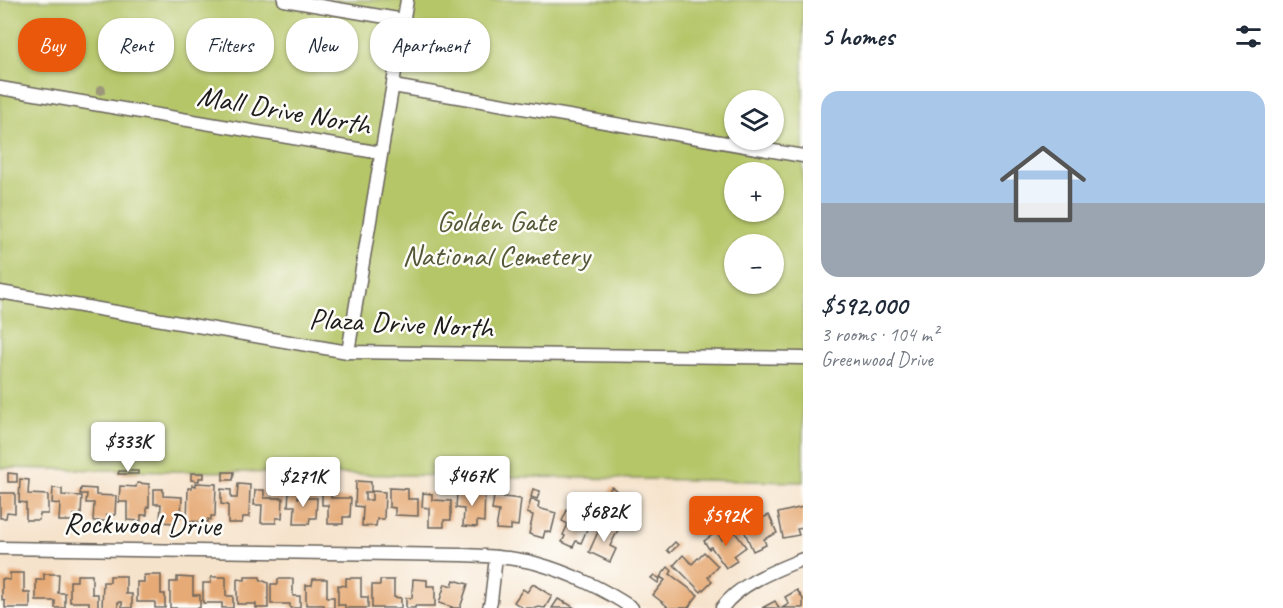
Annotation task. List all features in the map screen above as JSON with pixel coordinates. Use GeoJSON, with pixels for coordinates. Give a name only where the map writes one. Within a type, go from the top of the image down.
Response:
{"type":"FeatureCollection","features":[{"type":"Feature","properties":{"kind":"street"},"geometry":{"type":"LineString","coordinates":[[284,0],[392,18]]}},
{"type":"Feature","properties":{"kind":"street"},"geometry":{"type":"LineString","coordinates":[[404,18],[407,0]]}},
{"type":"Feature","properties":{"kind":"street"},"geometry":{"type":"LineString","coordinates":[[348,352],[395,72]]}},
{"type":"Feature","properties":{"kind":"street"},"geometry":{"type":"LineString","coordinates":[[393,86],[803,156]]}},
{"type":"Feature","properties":{"kind":"street","name":"Mall Drive North"},"geometry":{"type":"LineString","coordinates":[[0,88],[381,153]]}},
{"type":"Feature","properties":{"kind":"street","name":"Plaza Drive North"},"geometry":{"type":"LineString","coordinates":[[0,292],[348,352],[803,358]]}},
{"type":"Feature","properties":{"kind":"street","name":"Rockwood Drive"},"geometry":{"type":"LineString","coordinates":[[0,548],[496,557],[534,562],[571,575],[621,600],[632,608]]}},
{"type":"Feature","properties":{"kind":"street"},"geometry":{"type":"LineString","coordinates":[[489,608],[496,557]]}},
{"type":"Feature","properties":{"kind":"street"},"geometry":{"type":"LineString","coordinates":[[722,608],[728,600],[764,574],[803,559]]}},
{"type":"Feature","properties":{"kind":"green space","name":"Golden Gate National Cemetery"},"geometry":{"type":"Polygon","coordinates":[[[0,0],[803,0],[803,482],[0,468],[0,0]]]}},
{"type":"Feature","properties":{"kind":"building"},"geometry":{"type":"Polygon","coordinates":[[[119,471],[138,471],[138,474],[118,474],[119,471]]]}},
{"type":"Feature","properties":{"kind":"building"},"geometry":{"type":"Polygon","coordinates":[[[223,472],[234,472],[233,480],[223,480],[223,472]]]}},
{"type":"Feature","properties":{"kind":"building"},"geometry":{"type":"Polygon","coordinates":[[[8,473],[17,474],[17,482],[8,482],[8,473]]]}},
{"type":"Feature","properties":{"kind":"building"},"geometry":{"type":"Polygon","coordinates":[[[191,473],[204,473],[204,478],[199,478],[199,481],[191,480],[191,473]]]}},
{"type":"Feature","properties":{"kind":"building"},"geometry":{"type":"Polygon","coordinates":[[[20,479],[29,480],[28,494],[48,495],[48,514],[40,514],[39,520],[26,520],[26,503],[19,502],[20,479]]]}},
{"type":"Feature","properties":{"kind":"building"},"geometry":{"type":"Polygon","coordinates":[[[356,481],[371,482],[371,492],[365,492],[365,500],[372,500],[372,491],[385,492],[384,519],[377,519],[376,526],[362,526],[363,507],[355,506],[356,481]]]}},
{"type":"Feature","properties":{"kind":"building"},"geometry":{"type":"Polygon","coordinates":[[[137,483],[149,484],[147,515],[141,515],[141,521],[127,520],[127,502],[119,502],[120,486],[136,487],[137,483]]]}},
{"type":"Feature","properties":{"kind":"building"},"geometry":{"type":"Polygon","coordinates":[[[196,483],[216,484],[215,516],[211,516],[208,522],[187,521],[188,488],[192,488],[192,485],[196,486],[196,483]]]}},
{"type":"Feature","properties":{"kind":"building"},"geometry":{"type":"Polygon","coordinates":[[[238,484],[250,485],[249,517],[243,517],[242,523],[228,523],[228,505],[221,504],[221,489],[231,490],[231,498],[237,498],[238,484]]]}},
{"type":"Feature","properties":{"kind":"building"},"geometry":{"type":"Polygon","coordinates":[[[447,485],[453,485],[453,492],[446,492],[447,485]]]}},
{"type":"Feature","properties":{"kind":"building"},"geometry":{"type":"Polygon","coordinates":[[[611,487],[618,491],[613,500],[607,497],[611,487]]]}},
{"type":"Feature","properties":{"kind":"building"},"geometry":{"type":"Polygon","coordinates":[[[53,488],[62,489],[62,495],[82,496],[81,515],[73,515],[73,521],[59,521],[60,504],[52,503],[53,488]]]}},
{"type":"Feature","properties":{"kind":"building"},"geometry":{"type":"Polygon","coordinates":[[[81,488],[96,489],[96,495],[116,496],[115,515],[107,515],[107,521],[93,521],[94,503],[86,503],[87,494],[80,494],[81,488]]]}},
{"type":"Feature","properties":{"kind":"building"},"geometry":{"type":"Polygon","coordinates":[[[389,488],[408,489],[408,499],[418,499],[418,516],[395,515],[395,508],[389,507],[389,488]]]}},
{"type":"Feature","properties":{"kind":"building"},"geometry":{"type":"Polygon","coordinates":[[[154,489],[163,489],[163,496],[182,497],[181,517],[175,517],[174,523],[160,522],[161,504],[154,504],[154,489]]]}},
{"type":"Feature","properties":{"kind":"building"},"geometry":{"type":"Polygon","coordinates":[[[533,489],[540,491],[537,499],[531,497],[533,489]]]}},
{"type":"Feature","properties":{"kind":"building"},"geometry":{"type":"Polygon","coordinates":[[[255,490],[264,490],[264,498],[283,498],[282,518],[276,518],[276,523],[261,523],[262,505],[254,505],[255,490]]]}},
{"type":"Feature","properties":{"kind":"building"},"geometry":{"type":"Polygon","coordinates":[[[322,490],[331,491],[331,498],[351,498],[350,517],[343,517],[343,524],[328,524],[328,505],[322,505],[322,490]]]}},
{"type":"Feature","properties":{"kind":"building"},"geometry":{"type":"Polygon","coordinates":[[[474,490],[485,490],[484,522],[477,521],[477,527],[463,526],[464,509],[456,508],[457,493],[474,494],[474,490]]]}},
{"type":"Feature","properties":{"kind":"building"},"geometry":{"type":"Polygon","coordinates":[[[289,491],[298,491],[298,498],[317,498],[316,518],[310,518],[309,524],[294,524],[295,506],[288,506],[289,491]]]}},
{"type":"Feature","properties":{"kind":"building"},"geometry":{"type":"Polygon","coordinates":[[[0,493],[15,493],[15,513],[7,512],[6,518],[0,518],[0,493]]]}},
{"type":"Feature","properties":{"kind":"building"},"geometry":{"type":"Polygon","coordinates":[[[423,493],[432,494],[432,500],[451,501],[451,520],[444,520],[444,527],[429,527],[429,508],[422,507],[423,493]]]}},
{"type":"Feature","properties":{"kind":"building"},"geometry":{"type":"Polygon","coordinates":[[[494,496],[521,499],[518,526],[511,525],[511,530],[496,529],[499,511],[492,510],[494,496]]]}},
{"type":"Feature","properties":{"kind":"building"},"geometry":{"type":"Polygon","coordinates":[[[531,499],[539,502],[538,508],[556,513],[551,533],[545,531],[543,538],[529,534],[533,515],[527,513],[531,499]]]}},
{"type":"Feature","properties":{"kind":"building"},"geometry":{"type":"Polygon","coordinates":[[[803,507],[803,528],[797,529],[799,535],[783,538],[778,513],[803,507]]]}},
{"type":"Feature","properties":{"kind":"building"},"geometry":{"type":"Polygon","coordinates":[[[568,508],[575,512],[573,518],[589,525],[581,543],[576,541],[573,547],[562,542],[568,524],[562,521],[568,508]]]}},
{"type":"Feature","properties":{"kind":"building"},"geometry":{"type":"Polygon","coordinates":[[[747,514],[751,523],[769,515],[777,533],[764,539],[766,545],[753,551],[737,518],[747,514]]]}},
{"type":"Feature","properties":{"kind":"building"},"geometry":{"type":"Polygon","coordinates":[[[602,523],[618,530],[610,546],[616,549],[610,562],[589,552],[602,523]]]}},
{"type":"Feature","properties":{"kind":"building"},"geometry":{"type":"Polygon","coordinates":[[[734,531],[746,547],[734,556],[737,561],[726,568],[704,541],[717,532],[722,540],[734,531]]]}},
{"type":"Feature","properties":{"kind":"building"},"geometry":{"type":"Polygon","coordinates":[[[675,542],[678,545],[670,553],[667,550],[675,542]]]}},
{"type":"Feature","properties":{"kind":"building"},"geometry":{"type":"Polygon","coordinates":[[[704,552],[718,566],[708,577],[712,581],[701,592],[674,565],[683,555],[692,564],[704,552]]]}},
{"type":"Feature","properties":{"kind":"building"},"geometry":{"type":"Polygon","coordinates":[[[668,567],[672,571],[670,574],[698,595],[688,608],[668,608],[653,595],[665,580],[660,577],[668,567]]]}},
{"type":"Feature","properties":{"kind":"building"},"geometry":{"type":"Polygon","coordinates":[[[10,573],[24,573],[24,593],[30,593],[30,608],[5,608],[5,601],[2,600],[2,579],[10,580],[10,573]]]}},
{"type":"Feature","properties":{"kind":"building"},"geometry":{"type":"Polygon","coordinates":[[[44,574],[59,574],[58,593],[65,593],[65,608],[55,608],[55,601],[36,601],[36,580],[44,580],[44,574]]]}},
{"type":"Feature","properties":{"kind":"building"},"geometry":{"type":"Polygon","coordinates":[[[77,575],[92,575],[92,594],[98,594],[98,608],[89,608],[89,602],[70,602],[70,581],[77,581],[77,575]]]}},
{"type":"Feature","properties":{"kind":"building"},"geometry":{"type":"Polygon","coordinates":[[[144,575],[161,575],[161,594],[165,594],[165,608],[155,608],[155,602],[137,602],[137,582],[144,582],[144,575]]]}},
{"type":"Feature","properties":{"kind":"building"},"geometry":{"type":"Polygon","coordinates":[[[654,575],[660,579],[658,583],[651,578],[654,575]]]}},
{"type":"Feature","properties":{"kind":"building"},"geometry":{"type":"Polygon","coordinates":[[[110,576],[126,576],[126,594],[132,594],[132,608],[122,608],[122,602],[118,602],[118,608],[102,608],[103,582],[110,582],[110,576]]]}},
{"type":"Feature","properties":{"kind":"building"},"geometry":{"type":"Polygon","coordinates":[[[177,577],[193,578],[193,595],[200,595],[200,608],[170,608],[170,582],[177,582],[177,577]]]}},
{"type":"Feature","properties":{"kind":"building"},"geometry":{"type":"Polygon","coordinates":[[[211,577],[226,577],[226,596],[233,596],[233,608],[222,608],[222,603],[203,603],[203,583],[211,583],[211,577]]]}},
{"type":"Feature","properties":{"kind":"building"},"geometry":{"type":"Polygon","coordinates":[[[245,577],[260,577],[261,581],[268,583],[268,608],[256,608],[256,604],[237,604],[237,579],[245,580],[245,577]]]}},
{"type":"Feature","properties":{"kind":"building"},"geometry":{"type":"Polygon","coordinates":[[[346,578],[361,578],[361,597],[368,597],[368,608],[345,608],[345,605],[338,605],[338,585],[346,586],[346,578]]]}},
{"type":"Feature","properties":{"kind":"building"},"geometry":{"type":"Polygon","coordinates":[[[278,579],[293,579],[293,596],[300,596],[300,608],[290,608],[290,604],[271,604],[271,584],[278,584],[278,579]]]}},
{"type":"Feature","properties":{"kind":"building"},"geometry":{"type":"Polygon","coordinates":[[[313,579],[327,579],[327,597],[334,597],[334,608],[324,608],[324,605],[306,605],[306,585],[312,585],[313,579]]]}},
{"type":"Feature","properties":{"kind":"building"},"geometry":{"type":"Polygon","coordinates":[[[413,579],[427,580],[427,586],[435,586],[435,606],[406,608],[406,598],[412,598],[413,579]]]}},
{"type":"Feature","properties":{"kind":"building"},"geometry":{"type":"Polygon","coordinates":[[[380,580],[394,580],[394,597],[401,598],[401,608],[372,608],[372,585],[380,585],[380,580]]]}},
{"type":"Feature","properties":{"kind":"building"},"geometry":{"type":"Polygon","coordinates":[[[454,580],[468,584],[460,608],[451,608],[439,603],[445,584],[452,586],[454,580]]]}},
{"type":"Feature","properties":{"kind":"building"},"geometry":{"type":"Polygon","coordinates":[[[533,584],[552,596],[545,608],[523,608],[514,602],[523,589],[527,592],[533,584]]]}},
{"type":"Feature","properties":{"kind":"building"},"geometry":{"type":"Polygon","coordinates":[[[797,590],[803,599],[803,608],[782,608],[789,604],[785,597],[797,590]]]}},
{"type":"Feature","properties":{"kind":"building"},"geometry":{"type":"Polygon","coordinates":[[[558,599],[565,602],[575,608],[552,608],[558,599]]]}},
{"type":"Feature","properties":{"kind":"building"},"geometry":{"type":"Polygon","coordinates":[[[775,601],[779,608],[762,608],[775,601]]]}}]}
